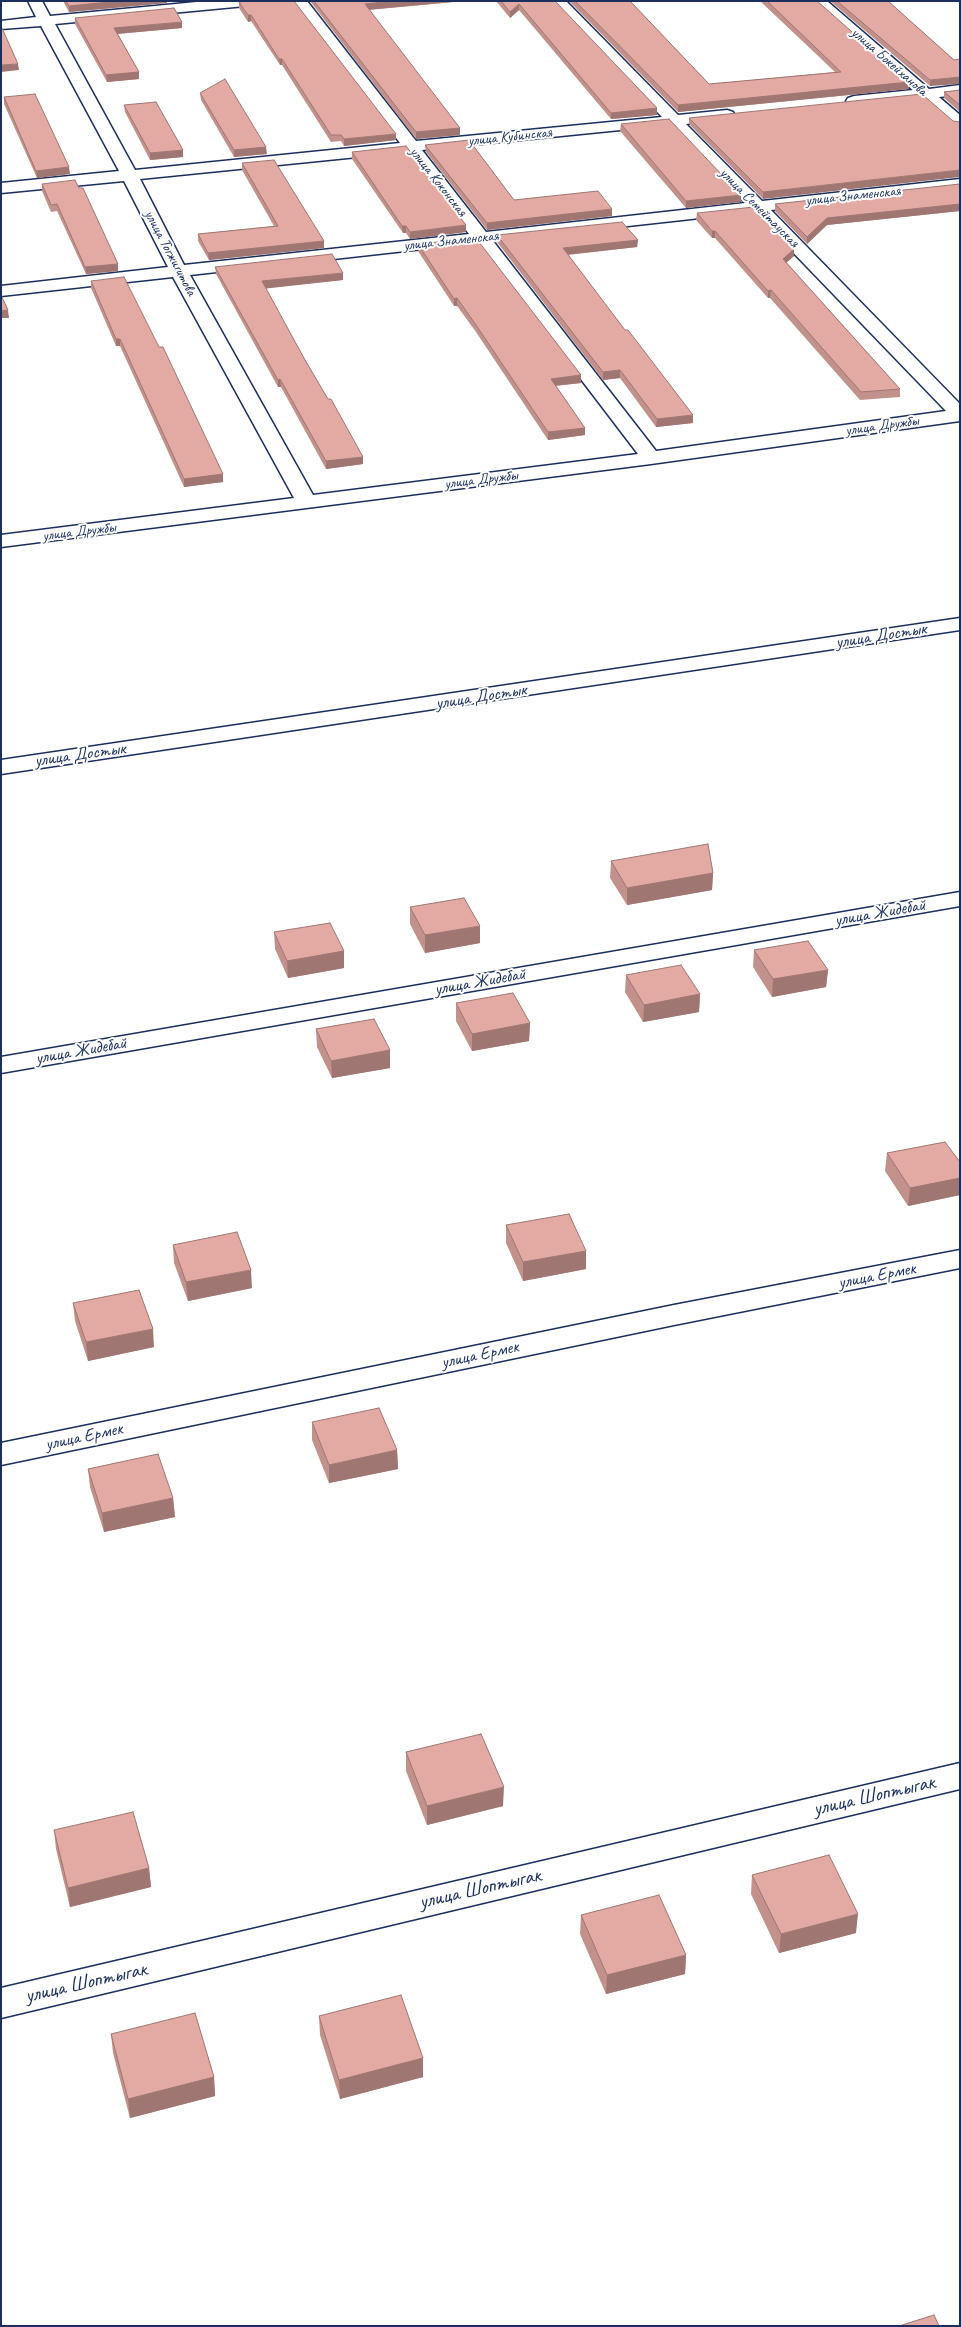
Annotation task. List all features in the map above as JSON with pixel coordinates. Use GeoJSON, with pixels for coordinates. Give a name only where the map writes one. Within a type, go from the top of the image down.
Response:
{"type":"FeatureCollection","features":[{"type":"Feature","properties":{"kind":"street","name":"улица Тогжигитова"},"geometry":{"type":"LineString","coordinates":[[35,1],[130,174],[178,270],[307,502]]}},
{"type":"Feature","properties":{"kind":"street"},"geometry":{"type":"LineString","coordinates":[[1,25],[256,1]]}},
{"type":"Feature","properties":{"kind":"street","name":"улица Коконская"},"geometry":{"type":"LineString","coordinates":[[299,1],[410,148],[651,458]]}},
{"type":"Feature","properties":{"kind":"street","name":"улица Семейтауская"},"geometry":{"type":"LineString","coordinates":[[558,1],[672,121],[758,206],[960,415]]}},
{"type":"Feature","properties":{"kind":"street","name":"улица Бокейханова"},"geometry":{"type":"LineString","coordinates":[[818,1],[960,122]]}},
{"type":"Feature","properties":{"kind":"street"},"geometry":{"type":"LineString","coordinates":[[838,103],[960,90]]}},
{"type":"Feature","properties":{"kind":"street","name":"улица Кубинская"},"geometry":{"type":"LineString","coordinates":[[1,188],[740,114]]}},
{"type":"Feature","properties":{"kind":"street","name":"улица Знаменская"},"geometry":{"type":"LineString","coordinates":[[1,291],[960,184]]}},
{"type":"Feature","properties":{"kind":"street","name":"улица Дружбы"},"geometry":{"type":"LineString","coordinates":[[1,542],[651,458],[960,415]]}},
{"type":"Feature","properties":{"kind":"street","name":"улица Достык"},"geometry":{"type":"LineString","coordinates":[[1,767],[421,706],[960,624]]}},
{"type":"Feature","properties":{"kind":"street","name":"улица Жидебай"},"geometry":{"type":"LineString","coordinates":[[1,1065],[960,899]]}},
{"type":"Feature","properties":{"kind":"street","name":"улица Ермек"},"geometry":{"type":"LineString","coordinates":[[1,1454],[960,1259]]}},
{"type":"Feature","properties":{"kind":"street","name":"улица Шоптыгак"},"geometry":{"type":"LineString","coordinates":[[1,2004],[960,1776]]}},
{"type":"Feature","properties":{"kind":"building"},"geometry":{"type":"Polygon","coordinates":[[[66,1],[119,1],[69,6],[66,1]]]}},
{"type":"Feature","properties":{"kind":"building"},"geometry":{"type":"Polygon","coordinates":[[[294,1],[396,134],[344,139],[341,135],[331,135],[282,59],[279,59],[251,15],[248,15],[239,2],[294,1]]]}},
{"type":"Feature","properties":{"kind":"building"},"geometry":{"type":"Polygon","coordinates":[[[314,1],[393,1],[365,4],[460,128],[416,132],[314,1]]]}},
{"type":"Feature","properties":{"kind":"building"},"geometry":{"type":"Polygon","coordinates":[[[501,1],[555,1],[657,108],[611,113],[519,4],[510,12],[501,1]]]}},
{"type":"Feature","properties":{"kind":"building"},"geometry":{"type":"Polygon","coordinates":[[[575,1],[630,1],[709,84],[841,72],[767,1],[817,1],[909,82],[678,105],[575,1]]]}},
{"type":"Feature","properties":{"kind":"building"},"geometry":{"type":"Polygon","coordinates":[[[837,1],[888,1],[954,60],[960,59],[960,77],[930,80],[837,1]]]}},
{"type":"Feature","properties":{"kind":"building"},"geometry":{"type":"Polygon","coordinates":[[[174,8],[182,22],[114,28],[139,72],[106,75],[75,18],[174,8]]]}},
{"type":"Feature","properties":{"kind":"building"},"geometry":{"type":"Polygon","coordinates":[[[2,28],[18,64],[1,65],[2,28]]]}},
{"type":"Feature","properties":{"kind":"building"},"geometry":{"type":"Polygon","coordinates":[[[225,79],[266,147],[234,150],[200,93],[225,79]]]}},
{"type":"Feature","properties":{"kind":"building"},"geometry":{"type":"Polygon","coordinates":[[[960,90],[960,105],[944,92],[960,90]]]}},
{"type":"Feature","properties":{"kind":"building"},"geometry":{"type":"Polygon","coordinates":[[[35,94],[69,167],[36,171],[4,97],[35,94]]]}},
{"type":"Feature","properties":{"kind":"building"},"geometry":{"type":"Polygon","coordinates":[[[922,94],[953,121],[960,122],[960,170],[763,192],[689,118],[922,94]]]}},
{"type":"Feature","properties":{"kind":"building"},"geometry":{"type":"Polygon","coordinates":[[[156,102],[183,150],[150,153],[124,105],[156,102]]]}},
{"type":"Feature","properties":{"kind":"building"},"geometry":{"type":"Polygon","coordinates":[[[669,119],[741,195],[686,201],[621,124],[669,119]]]}},
{"type":"Feature","properties":{"kind":"building"},"geometry":{"type":"Polygon","coordinates":[[[469,140],[514,200],[598,191],[612,209],[487,223],[425,145],[469,140]]]}},
{"type":"Feature","properties":{"kind":"building"},"geometry":{"type":"Polygon","coordinates":[[[406,146],[466,225],[410,232],[406,226],[402,226],[352,152],[406,146]]]}},
{"type":"Feature","properties":{"kind":"building"},"geometry":{"type":"Polygon","coordinates":[[[274,160],[324,241],[208,253],[198,234],[278,226],[242,163],[274,160]]]}},
{"type":"Feature","properties":{"kind":"building"},"geometry":{"type":"Polygon","coordinates":[[[75,180],[79,188],[83,188],[118,264],[85,267],[57,204],[51,205],[42,184],[75,180]]]}},
{"type":"Feature","properties":{"kind":"building"},"geometry":{"type":"Polygon","coordinates":[[[960,184],[960,204],[827,218],[807,237],[775,204],[960,184]]]}},
{"type":"Feature","properties":{"kind":"building"},"geometry":{"type":"Polygon","coordinates":[[[754,207],[794,249],[783,259],[900,389],[861,392],[771,290],[768,291],[697,213],[754,207]]]}},
{"type":"Feature","properties":{"kind":"building"},"geometry":{"type":"Polygon","coordinates":[[[622,222],[638,240],[563,248],[693,415],[657,419],[620,370],[603,372],[497,235],[622,222]]]}},
{"type":"Feature","properties":{"kind":"building"},"geometry":{"type":"Polygon","coordinates":[[[476,238],[581,375],[551,379],[585,428],[548,432],[457,298],[454,299],[418,244],[476,238]]]}},
{"type":"Feature","properties":{"kind":"building"},"geometry":{"type":"Polygon","coordinates":[[[332,254],[343,273],[262,281],[305,360],[328,399],[331,399],[363,457],[326,461],[215,267],[332,254]]]}},
{"type":"Feature","properties":{"kind":"building"},"geometry":{"type":"Polygon","coordinates":[[[124,277],[159,347],[163,347],[223,474],[184,479],[120,339],[116,339],[91,281],[124,277]]]}},
{"type":"Feature","properties":{"kind":"building"},"geometry":{"type":"Polygon","coordinates":[[[1,295],[8,310],[1,311],[1,295]]]}},
{"type":"Feature","properties":{"kind":"building"},"geometry":{"type":"Polygon","coordinates":[[[708,844],[713,873],[627,888],[611,861],[708,844]]]}},
{"type":"Feature","properties":{"kind":"building"},"geometry":{"type":"Polygon","coordinates":[[[464,898],[480,926],[425,935],[410,907],[464,898]]]}},
{"type":"Feature","properties":{"kind":"building"},"geometry":{"type":"Polygon","coordinates":[[[330,923],[344,951],[287,961],[274,932],[330,923]]]}},
{"type":"Feature","properties":{"kind":"building"},"geometry":{"type":"Polygon","coordinates":[[[808,941],[828,970],[773,979],[754,950],[808,941]]]}},
{"type":"Feature","properties":{"kind":"building"},"geometry":{"type":"Polygon","coordinates":[[[681,965],[700,994],[644,1005],[626,975],[681,965]]]}},
{"type":"Feature","properties":{"kind":"building"},"geometry":{"type":"Polygon","coordinates":[[[513,993],[530,1023],[472,1034],[456,1003],[513,993]]]}},
{"type":"Feature","properties":{"kind":"building"},"geometry":{"type":"Polygon","coordinates":[[[374,1019],[390,1050],[331,1061],[316,1029],[374,1019]]]}},
{"type":"Feature","properties":{"kind":"building"},"geometry":{"type":"Polygon","coordinates":[[[945,1142],[960,1162],[960,1178],[910,1188],[887,1153],[945,1142]]]}},
{"type":"Feature","properties":{"kind":"building"},"geometry":{"type":"Polygon","coordinates":[[[569,1214],[586,1251],[523,1262],[506,1225],[569,1214]]]}},
{"type":"Feature","properties":{"kind":"building"},"geometry":{"type":"Polygon","coordinates":[[[237,1232],[251,1270],[186,1282],[173,1245],[237,1232]]]}},
{"type":"Feature","properties":{"kind":"building"},"geometry":{"type":"Polygon","coordinates":[[[139,1290],[153,1329],[86,1342],[73,1303],[139,1290]]]}},
{"type":"Feature","properties":{"kind":"building"},"geometry":{"type":"Polygon","coordinates":[[[379,1408],[397,1450],[329,1465],[312,1422],[379,1408]]]}},
{"type":"Feature","properties":{"kind":"building"},"geometry":{"type":"Polygon","coordinates":[[[158,1454],[173,1498],[102,1513],[88,1469],[158,1454]]]}},
{"type":"Feature","properties":{"kind":"building"},"geometry":{"type":"Polygon","coordinates":[[[481,1734],[504,1787],[427,1806],[406,1752],[481,1734]]]}},
{"type":"Feature","properties":{"kind":"building"},"geometry":{"type":"Polygon","coordinates":[[[133,1812],[149,1868],[68,1888],[54,1830],[133,1812]]]}},
{"type":"Feature","properties":{"kind":"building"},"geometry":{"type":"Polygon","coordinates":[[[829,1855],[858,1914],[781,1934],[752,1875],[829,1855]]]}},
{"type":"Feature","properties":{"kind":"building"},"geometry":{"type":"Polygon","coordinates":[[[659,1895],[686,1955],[607,1975],[581,1915],[659,1895]]]}},
{"type":"Feature","properties":{"kind":"building"},"geometry":{"type":"Polygon","coordinates":[[[401,1995],[423,2058],[339,2080],[319,2016],[401,1995]]]}},
{"type":"Feature","properties":{"kind":"building"},"geometry":{"type":"Polygon","coordinates":[[[195,2013],[214,2077],[128,2099],[111,2034],[195,2013]]]}},
{"type":"Feature","properties":{"kind":"building"},"geometry":{"type":"Polygon","coordinates":[[[934,2315],[939,2326],[899,2326],[934,2315]]]}}]}
